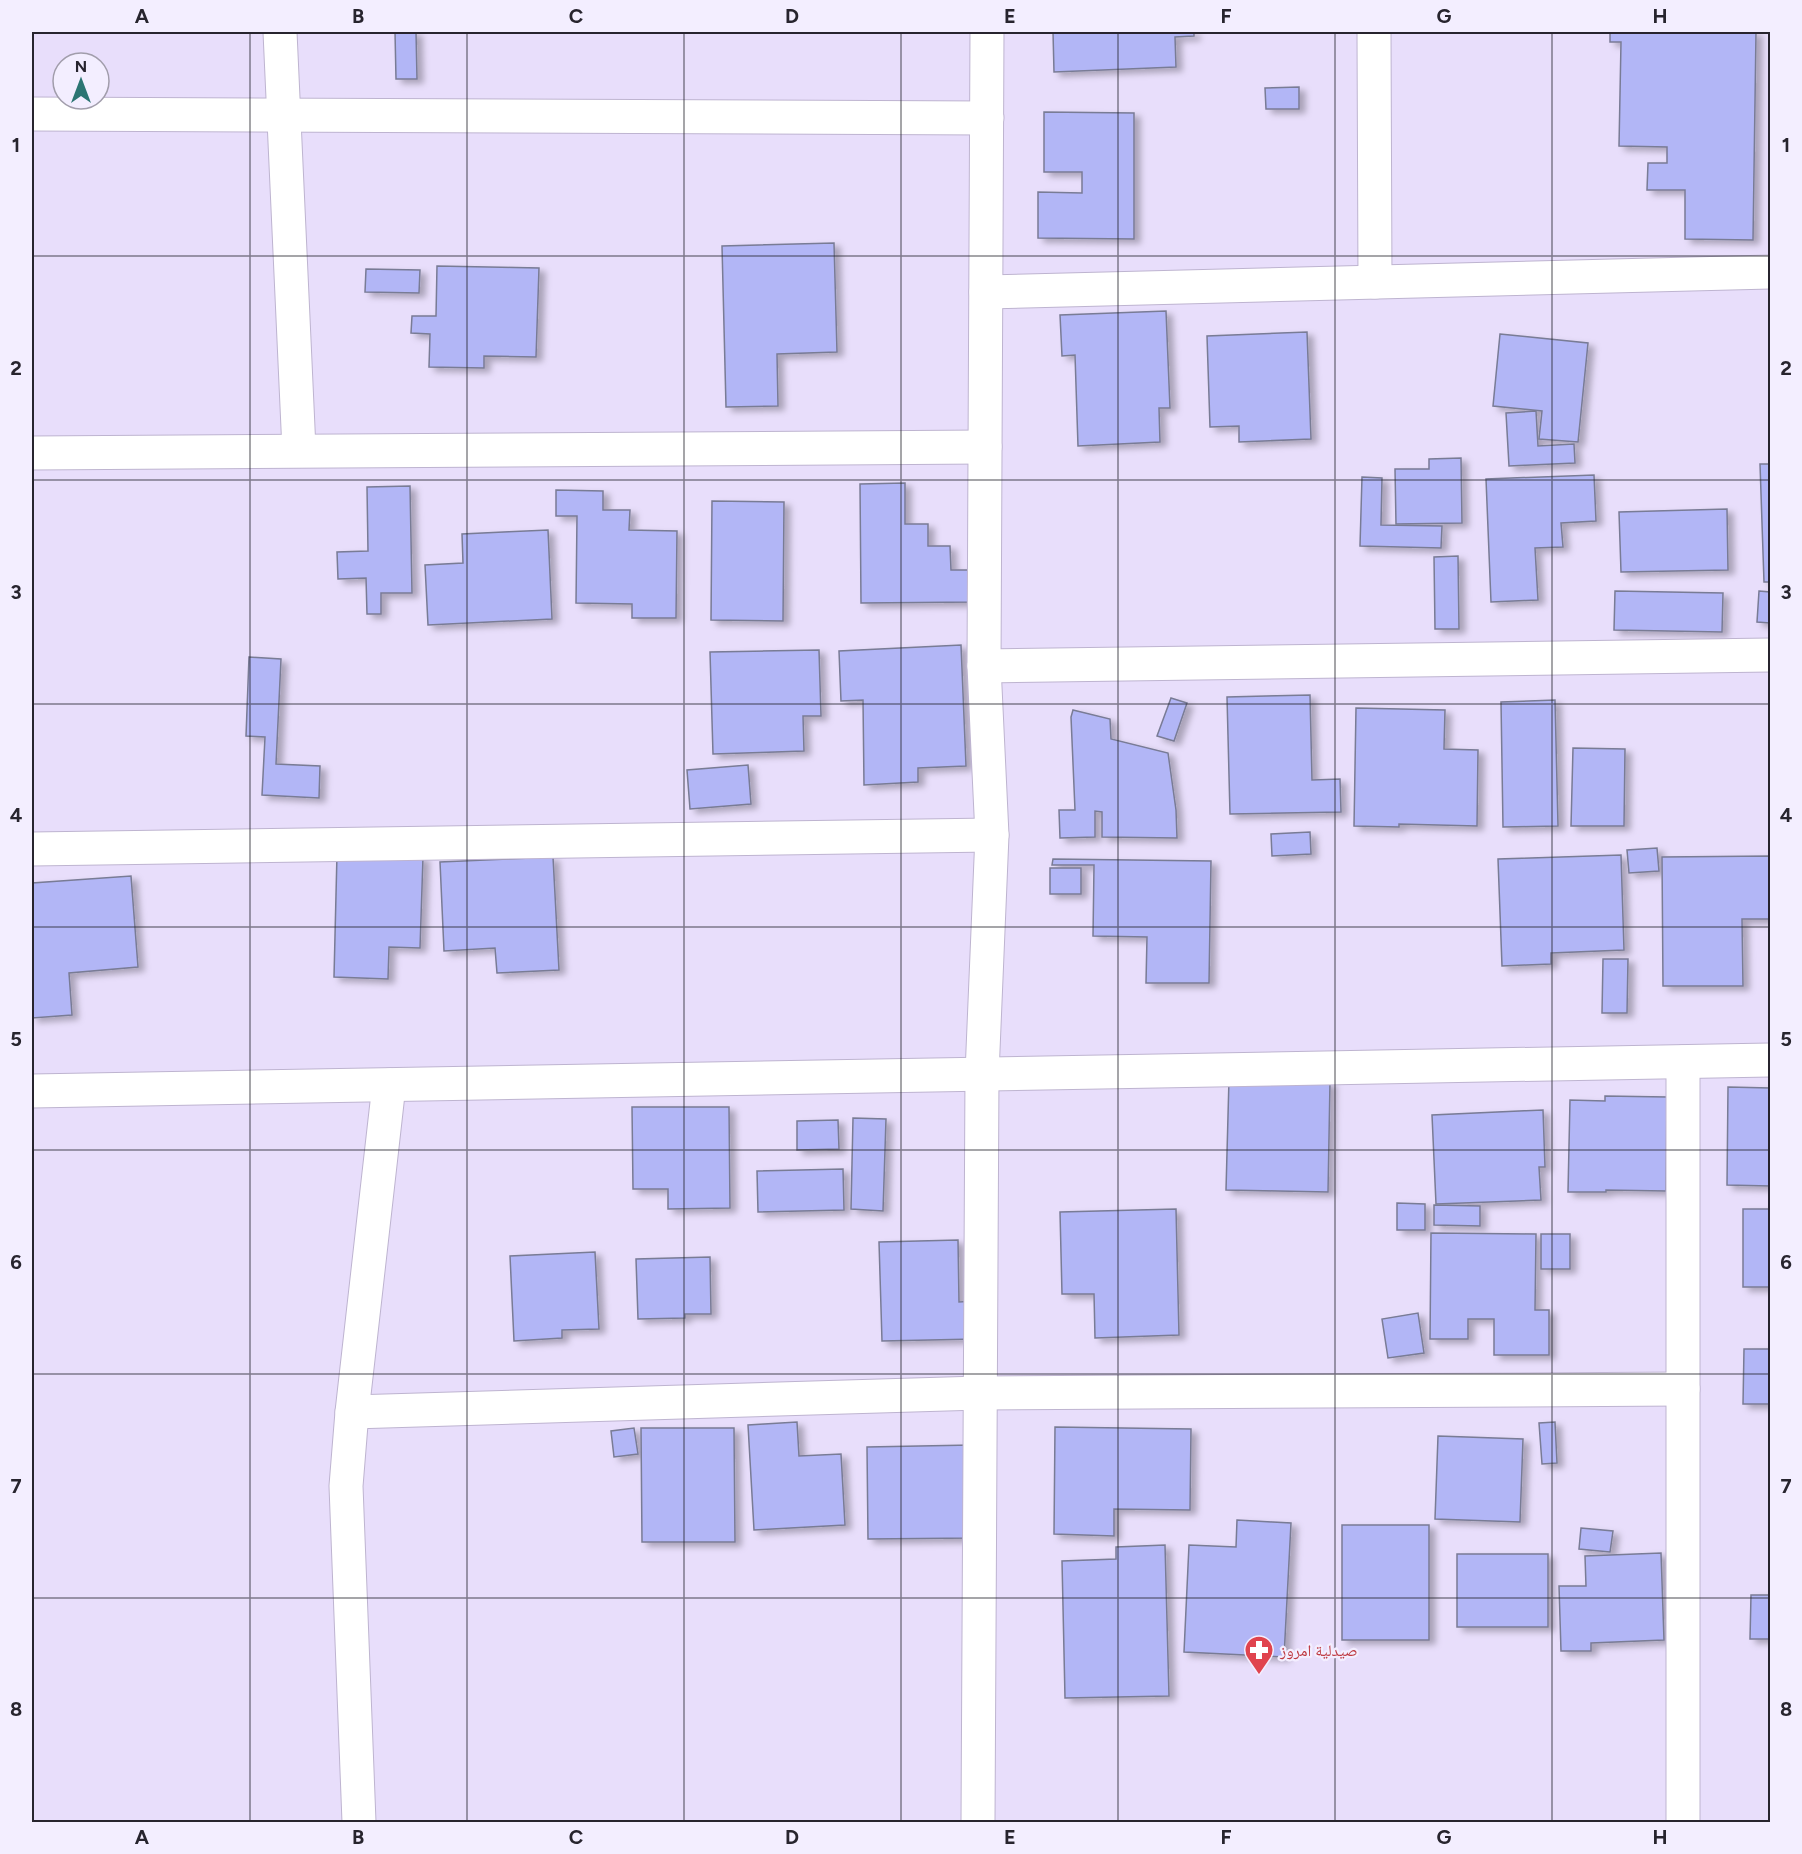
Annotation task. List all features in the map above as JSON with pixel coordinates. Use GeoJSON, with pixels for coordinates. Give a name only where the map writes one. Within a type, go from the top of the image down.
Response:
{"type":"FeatureCollection","features":[{"type":"Feature","properties":{"kind":"street"},"geometry":{"type":"LineString","coordinates":[[280,32],[299,450]]}},
{"type":"Feature","properties":{"kind":"street"},"geometry":{"type":"LineString","coordinates":[[978,1822],[982,1074],[992,835],[984,666],[987,32]]}},
{"type":"Feature","properties":{"kind":"street"},"geometry":{"type":"LineString","coordinates":[[1374,32],[1375,282]]}},
{"type":"Feature","properties":{"kind":"street"},"geometry":{"type":"LineString","coordinates":[[32,114],[987,118]]}},
{"type":"Feature","properties":{"kind":"street"},"geometry":{"type":"LineString","coordinates":[[986,292],[1770,272]]}},
{"type":"Feature","properties":{"kind":"street"},"geometry":{"type":"LineString","coordinates":[[32,453],[985,447]]}},
{"type":"Feature","properties":{"kind":"street"},"geometry":{"type":"LineString","coordinates":[[984,666],[1770,655]]}},
{"type":"Feature","properties":{"kind":"street"},"geometry":{"type":"LineString","coordinates":[[32,849],[992,835]]}},
{"type":"Feature","properties":{"kind":"street"},"geometry":{"type":"LineString","coordinates":[[32,1091],[1770,1060]]}},
{"type":"Feature","properties":{"kind":"street"},"geometry":{"type":"LineString","coordinates":[[1683,1062],[1683,1822]]}},
{"type":"Feature","properties":{"kind":"street"},"geometry":{"type":"LineString","coordinates":[[359,1822],[346,1486],[352,1412],[389,1085]]}},
{"type":"Feature","properties":{"kind":"street"},"geometry":{"type":"LineString","coordinates":[[352,1412],[980,1393],[1683,1389]]}},
{"type":"Feature","properties":{"kind":"building"},"geometry":{"type":"Polygon","coordinates":[[[395,32],[416,32],[417,79],[396,79],[395,32]]]}},
{"type":"Feature","properties":{"kind":"building"},"geometry":{"type":"Polygon","coordinates":[[[1053,32],[1194,32],[1194,36],[1175,37],[1176,67],[1054,72],[1053,32]]]}},
{"type":"Feature","properties":{"kind":"building"},"geometry":{"type":"Polygon","coordinates":[[[1610,32],[1756,32],[1753,240],[1685,239],[1685,190],[1647,190],[1648,163],[1667,163],[1667,147],[1619,146],[1621,42],[1610,42],[1610,32]]]}},
{"type":"Feature","properties":{"kind":"building"},"geometry":{"type":"Polygon","coordinates":[[[1299,87],[1299,109],[1266,109],[1265,88],[1299,87]]]}},
{"type":"Feature","properties":{"kind":"building"},"geometry":{"type":"Polygon","coordinates":[[[1044,112],[1134,113],[1134,239],[1038,238],[1038,192],[1082,193],[1082,172],[1044,172],[1044,112]]]}},
{"type":"Feature","properties":{"kind":"building"},"geometry":{"type":"Polygon","coordinates":[[[834,243],[837,352],[777,354],[778,406],[726,407],[722,246],[834,243]]]}},
{"type":"Feature","properties":{"kind":"building"},"geometry":{"type":"Polygon","coordinates":[[[437,266],[539,268],[536,357],[484,356],[484,368],[429,367],[430,334],[411,333],[412,316],[436,316],[437,266]]]}},
{"type":"Feature","properties":{"kind":"building"},"geometry":{"type":"Polygon","coordinates":[[[366,269],[420,270],[419,293],[365,292],[366,269]]]}},
{"type":"Feature","properties":{"kind":"building"},"geometry":{"type":"Polygon","coordinates":[[[1166,311],[1170,408],[1159,408],[1160,442],[1078,446],[1075,355],[1062,356],[1060,315],[1166,311]]]}},
{"type":"Feature","properties":{"kind":"building"},"geometry":{"type":"Polygon","coordinates":[[[1307,332],[1311,439],[1239,442],[1239,426],[1210,427],[1207,336],[1307,332]]]}},
{"type":"Feature","properties":{"kind":"building"},"geometry":{"type":"Polygon","coordinates":[[[1500,334],[1588,343],[1578,442],[1539,439],[1542,411],[1493,406],[1500,334]]]}},
{"type":"Feature","properties":{"kind":"building"},"geometry":{"type":"Polygon","coordinates":[[[1536,411],[1538,446],[1574,444],[1575,463],[1509,466],[1506,413],[1536,411]]]}},
{"type":"Feature","properties":{"kind":"building"},"geometry":{"type":"Polygon","coordinates":[[[1461,458],[1462,523],[1396,524],[1395,469],[1429,469],[1429,459],[1461,458]]]}},
{"type":"Feature","properties":{"kind":"building"},"geometry":{"type":"Polygon","coordinates":[[[1760,464],[1770,464],[1770,582],[1764,582],[1760,464]]]}},
{"type":"Feature","properties":{"kind":"building"},"geometry":{"type":"Polygon","coordinates":[[[1594,475],[1596,521],[1561,523],[1563,547],[1535,548],[1538,600],[1491,602],[1486,479],[1594,475]]]}},
{"type":"Feature","properties":{"kind":"building"},"geometry":{"type":"Polygon","coordinates":[[[1362,477],[1382,478],[1381,525],[1442,526],[1441,548],[1360,546],[1362,477]]]}},
{"type":"Feature","properties":{"kind":"building"},"geometry":{"type":"Polygon","coordinates":[[[905,483],[905,524],[928,524],[928,546],[950,546],[951,570],[976,570],[976,602],[861,603],[860,484],[905,483]]]}},
{"type":"Feature","properties":{"kind":"building"},"geometry":{"type":"Polygon","coordinates":[[[410,486],[412,593],[381,593],[381,614],[367,614],[366,578],[338,579],[337,552],[368,551],[367,487],[410,486]]]}},
{"type":"Feature","properties":{"kind":"building"},"geometry":{"type":"Polygon","coordinates":[[[556,490],[603,491],[603,510],[630,510],[629,530],[677,531],[676,618],[632,618],[632,604],[576,603],[577,516],[556,516],[556,490]]]}},
{"type":"Feature","properties":{"kind":"building"},"geometry":{"type":"Polygon","coordinates":[[[712,501],[784,502],[783,621],[711,620],[712,501]]]}},
{"type":"Feature","properties":{"kind":"building"},"geometry":{"type":"Polygon","coordinates":[[[1727,509],[1728,570],[1621,572],[1619,512],[1727,509]]]}},
{"type":"Feature","properties":{"kind":"building"},"geometry":{"type":"Polygon","coordinates":[[[548,530],[552,619],[428,625],[425,565],[463,563],[462,534],[548,530]]]}},
{"type":"Feature","properties":{"kind":"building"},"geometry":{"type":"Polygon","coordinates":[[[1458,556],[1459,629],[1435,629],[1434,557],[1458,556]]]}},
{"type":"Feature","properties":{"kind":"building"},"geometry":{"type":"Polygon","coordinates":[[[1615,591],[1723,593],[1722,632],[1614,630],[1615,591]]]}},
{"type":"Feature","properties":{"kind":"building"},"geometry":{"type":"Polygon","coordinates":[[[1759,591],[1770,592],[1770,623],[1757,622],[1759,591]]]}},
{"type":"Feature","properties":{"kind":"building"},"geometry":{"type":"Polygon","coordinates":[[[961,645],[966,766],[918,768],[918,782],[864,785],[863,700],[841,701],[839,651],[961,645]]]}},
{"type":"Feature","properties":{"kind":"building"},"geometry":{"type":"Polygon","coordinates":[[[819,650],[821,716],[803,716],[804,751],[713,754],[710,652],[819,650]]]}},
{"type":"Feature","properties":{"kind":"building"},"geometry":{"type":"Polygon","coordinates":[[[249,657],[281,659],[276,764],[320,766],[319,798],[262,795],[265,737],[246,736],[249,657]]]}},
{"type":"Feature","properties":{"kind":"building"},"geometry":{"type":"Polygon","coordinates":[[[1310,695],[1312,780],[1340,779],[1341,812],[1230,814],[1227,697],[1310,695]]]}},
{"type":"Feature","properties":{"kind":"building"},"geometry":{"type":"Polygon","coordinates":[[[1171,698],[1187,703],[1174,741],[1157,736],[1171,698]]]}},
{"type":"Feature","properties":{"kind":"building"},"geometry":{"type":"Polygon","coordinates":[[[1555,700],[1558,826],[1503,827],[1501,702],[1555,700]]]}},
{"type":"Feature","properties":{"kind":"building"},"geometry":{"type":"Polygon","coordinates":[[[1356,708],[1445,710],[1444,749],[1478,750],[1477,826],[1399,824],[1399,827],[1354,826],[1356,708]]]}},
{"type":"Feature","properties":{"kind":"building"},"geometry":{"type":"Polygon","coordinates":[[[1073,710],[1110,719],[1111,739],[1168,753],[1176,810],[1177,838],[1102,837],[1102,812],[1095,811],[1095,837],[1060,838],[1059,810],[1075,810],[1071,717],[1073,710]]]}},
{"type":"Feature","properties":{"kind":"building"},"geometry":{"type":"Polygon","coordinates":[[[1573,748],[1625,749],[1624,826],[1571,826],[1573,748]]]}},
{"type":"Feature","properties":{"kind":"building"},"geometry":{"type":"Polygon","coordinates":[[[748,765],[751,804],[690,809],[687,770],[748,765]]]}},
{"type":"Feature","properties":{"kind":"building"},"geometry":{"type":"Polygon","coordinates":[[[1310,832],[1311,854],[1272,856],[1271,834],[1310,832]]]}},
{"type":"Feature","properties":{"kind":"building"},"geometry":{"type":"Polygon","coordinates":[[[1657,848],[1659,871],[1629,873],[1627,850],[1657,848]]]}},
{"type":"Feature","properties":{"kind":"building"},"geometry":{"type":"Polygon","coordinates":[[[337,854],[423,857],[420,948],[389,947],[388,979],[334,977],[337,854]]]}},
{"type":"Feature","properties":{"kind":"building"},"geometry":{"type":"Polygon","coordinates":[[[1621,855],[1624,950],[1551,953],[1551,964],[1502,966],[1498,859],[1621,855]]]}},
{"type":"Feature","properties":{"kind":"building"},"geometry":{"type":"Polygon","coordinates":[[[1770,856],[1770,919],[1742,919],[1743,986],[1663,986],[1662,857],[1770,856]]]}},
{"type":"Feature","properties":{"kind":"building"},"geometry":{"type":"Polygon","coordinates":[[[553,857],[559,970],[497,973],[495,948],[444,951],[440,862],[553,857]]]}},
{"type":"Feature","properties":{"kind":"building"},"geometry":{"type":"Polygon","coordinates":[[[1053,859],[1211,861],[1209,983],[1146,983],[1147,937],[1093,936],[1094,865],[1052,865],[1053,859]]]}},
{"type":"Feature","properties":{"kind":"building"},"geometry":{"type":"Polygon","coordinates":[[[1050,868],[1081,868],[1081,894],[1050,894],[1050,868]]]}},
{"type":"Feature","properties":{"kind":"building"},"geometry":{"type":"Polygon","coordinates":[[[131,876],[138,967],[69,973],[72,1015],[32,1018],[32,883],[131,876]]]}},
{"type":"Feature","properties":{"kind":"building"},"geometry":{"type":"Polygon","coordinates":[[[1603,959],[1628,959],[1627,1013],[1602,1013],[1603,959]]]}},
{"type":"Feature","properties":{"kind":"building"},"geometry":{"type":"Polygon","coordinates":[[[1229,1079],[1330,1082],[1328,1192],[1226,1190],[1229,1079]]]}},
{"type":"Feature","properties":{"kind":"building"},"geometry":{"type":"Polygon","coordinates":[[[1728,1087],[1770,1088],[1770,1186],[1727,1185],[1728,1087]]]}},
{"type":"Feature","properties":{"kind":"building"},"geometry":{"type":"Polygon","coordinates":[[[1605,1096],[1667,1097],[1666,1191],[1568,1192],[1570,1100],[1605,1101],[1605,1096]]]}},
{"type":"Feature","properties":{"kind":"building"},"geometry":{"type":"Polygon","coordinates":[[[632,1107],[729,1107],[730,1208],[668,1209],[668,1189],[633,1189],[632,1107]]]}},
{"type":"Feature","properties":{"kind":"building"},"geometry":{"type":"Polygon","coordinates":[[[1543,1110],[1545,1167],[1539,1167],[1541,1200],[1436,1204],[1432,1115],[1543,1110]]]}},
{"type":"Feature","properties":{"kind":"building"},"geometry":{"type":"Polygon","coordinates":[[[853,1118],[886,1119],[883,1211],[851,1209],[853,1118]]]}},
{"type":"Feature","properties":{"kind":"building"},"geometry":{"type":"Polygon","coordinates":[[[838,1120],[839,1149],[797,1150],[797,1121],[838,1120]]]}},
{"type":"Feature","properties":{"kind":"building"},"geometry":{"type":"Polygon","coordinates":[[[843,1169],[844,1210],[758,1212],[757,1171],[843,1169]]]}},
{"type":"Feature","properties":{"kind":"building"},"geometry":{"type":"Polygon","coordinates":[[[1397,1203],[1425,1204],[1425,1230],[1397,1230],[1397,1203]]]}},
{"type":"Feature","properties":{"kind":"building"},"geometry":{"type":"Polygon","coordinates":[[[1434,1205],[1480,1206],[1480,1226],[1434,1225],[1434,1205]]]}},
{"type":"Feature","properties":{"kind":"building"},"geometry":{"type":"Polygon","coordinates":[[[1176,1209],[1179,1335],[1095,1338],[1094,1294],[1062,1294],[1060,1212],[1176,1209]]]}},
{"type":"Feature","properties":{"kind":"building"},"geometry":{"type":"Polygon","coordinates":[[[1743,1209],[1770,1209],[1770,1287],[1743,1287],[1743,1209]]]}},
{"type":"Feature","properties":{"kind":"building"},"geometry":{"type":"Polygon","coordinates":[[[1431,1233],[1536,1234],[1535,1310],[1549,1310],[1549,1355],[1494,1355],[1494,1319],[1468,1319],[1468,1339],[1430,1339],[1431,1233]]]}},
{"type":"Feature","properties":{"kind":"building"},"geometry":{"type":"Polygon","coordinates":[[[1541,1234],[1570,1234],[1570,1269],[1541,1269],[1541,1234]]]}},
{"type":"Feature","properties":{"kind":"building"},"geometry":{"type":"Polygon","coordinates":[[[958,1240],[959,1302],[975,1301],[976,1339],[882,1341],[879,1242],[958,1240]]]}},
{"type":"Feature","properties":{"kind":"building"},"geometry":{"type":"Polygon","coordinates":[[[595,1252],[599,1329],[562,1330],[562,1338],[514,1341],[510,1256],[595,1252]]]}},
{"type":"Feature","properties":{"kind":"building"},"geometry":{"type":"Polygon","coordinates":[[[710,1257],[711,1314],[685,1314],[685,1318],[638,1319],[636,1259],[710,1257]]]}},
{"type":"Feature","properties":{"kind":"building"},"geometry":{"type":"Polygon","coordinates":[[[1418,1313],[1424,1353],[1388,1358],[1382,1319],[1418,1313]]]}},
{"type":"Feature","properties":{"kind":"building"},"geometry":{"type":"Polygon","coordinates":[[[1744,1349],[1770,1349],[1770,1404],[1743,1404],[1744,1349]]]}},
{"type":"Feature","properties":{"kind":"building"},"geometry":{"type":"Polygon","coordinates":[[[797,1422],[799,1456],[841,1454],[845,1525],[754,1530],[748,1425],[797,1422]]]}},
{"type":"Feature","properties":{"kind":"building"},"geometry":{"type":"Polygon","coordinates":[[[1555,1422],[1557,1463],[1542,1464],[1539,1423],[1555,1422]]]}},
{"type":"Feature","properties":{"kind":"building"},"geometry":{"type":"Polygon","coordinates":[[[1055,1427],[1191,1429],[1190,1510],[1114,1509],[1114,1536],[1054,1534],[1055,1427]]]}},
{"type":"Feature","properties":{"kind":"building"},"geometry":{"type":"Polygon","coordinates":[[[634,1428],[638,1454],[614,1457],[611,1431],[634,1428]]]}},
{"type":"Feature","properties":{"kind":"building"},"geometry":{"type":"Polygon","coordinates":[[[641,1428],[734,1428],[735,1542],[642,1542],[641,1428]]]}},
{"type":"Feature","properties":{"kind":"building"},"geometry":{"type":"Polygon","coordinates":[[[1438,1436],[1523,1439],[1520,1522],[1435,1519],[1438,1436]]]}},
{"type":"Feature","properties":{"kind":"building"},"geometry":{"type":"Polygon","coordinates":[[[972,1445],[973,1538],[868,1539],[867,1447],[972,1445]]]}},
{"type":"Feature","properties":{"kind":"building"},"geometry":{"type":"Polygon","coordinates":[[[1237,1520],[1291,1523],[1284,1657],[1184,1652],[1189,1545],[1236,1547],[1237,1520]]]}},
{"type":"Feature","properties":{"kind":"building"},"geometry":{"type":"Polygon","coordinates":[[[1342,1525],[1429,1525],[1429,1640],[1342,1640],[1342,1525]]]}},
{"type":"Feature","properties":{"kind":"building"},"geometry":{"type":"Polygon","coordinates":[[[1581,1528],[1613,1531],[1610,1552],[1579,1549],[1581,1528]]]}},
{"type":"Feature","properties":{"kind":"building"},"geometry":{"type":"Polygon","coordinates":[[[1165,1545],[1169,1696],[1065,1698],[1062,1561],[1116,1559],[1116,1547],[1165,1545]]]}},
{"type":"Feature","properties":{"kind":"building"},"geometry":{"type":"Polygon","coordinates":[[[1661,1553],[1664,1640],[1591,1643],[1591,1651],[1561,1651],[1559,1586],[1586,1586],[1585,1556],[1661,1553]]]}},
{"type":"Feature","properties":{"kind":"building"},"geometry":{"type":"Polygon","coordinates":[[[1457,1554],[1548,1554],[1548,1627],[1457,1627],[1457,1554]]]}},
{"type":"Feature","properties":{"kind":"building"},"geometry":{"type":"Polygon","coordinates":[[[1751,1595],[1770,1595],[1770,1639],[1750,1639],[1751,1595]]]}},
{"type":"Feature","properties":{"kind":"place","name":"صيدلية امروز"},"geometry":{"type":"Point","coordinates":[1259,1676]}}]}
